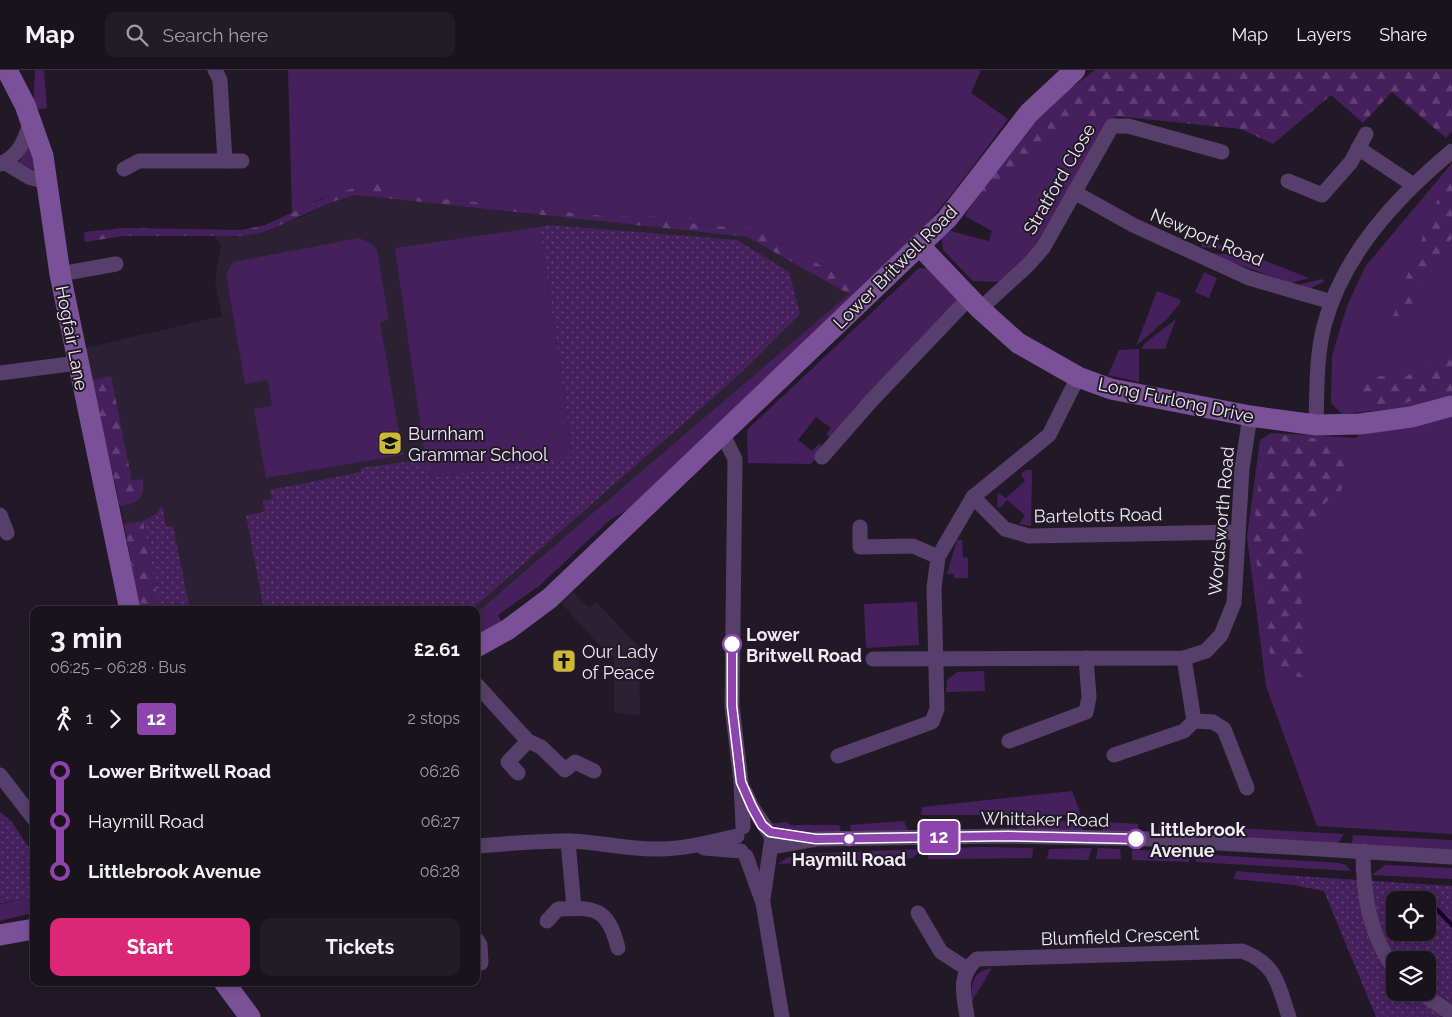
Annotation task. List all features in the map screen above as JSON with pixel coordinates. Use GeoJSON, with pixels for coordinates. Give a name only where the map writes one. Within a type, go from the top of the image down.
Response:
{"type":"FeatureCollection","features":[{"type":"Feature","properties":{"kind":"street","name":"Hogfair Lane"},"geometry":{"type":"LineString","coordinates":[[7,70],[31,121],[42,150],[60,274],[77,363],[129,606]]}},
{"type":"Feature","properties":{"kind":"street"},"geometry":{"type":"LineString","coordinates":[[215,70],[220,80],[224,161]]}},
{"type":"Feature","properties":{"kind":"street","name":"Lower Britwell Road"},"geometry":{"type":"LineString","coordinates":[[480,646],[507,630],[550,598],[870,294],[947,218],[1029,113],[1075,70]]}},
{"type":"Feature","properties":{"kind":"street"},"geometry":{"type":"LineString","coordinates":[[31,121],[20,148],[2,163],[29,177],[46,182]]}},
{"type":"Feature","properties":{"kind":"street","name":"Stratford Close"},"geometry":{"type":"LineString","coordinates":[[822,457],[872,400],[975,304],[1028,265],[1043,248],[1112,126],[1128,126],[1222,152]]}},
{"type":"Feature","properties":{"kind":"street"},"geometry":{"type":"LineString","coordinates":[[1288,181],[1322,194],[1351,162],[1366,134]]}},
{"type":"Feature","properties":{"kind":"street"},"geometry":{"type":"LineString","coordinates":[[1358,148],[1412,184]]}},
{"type":"Feature","properties":{"kind":"street"},"geometry":{"type":"LineString","coordinates":[[1316,424],[1319,360],[1324,327],[1346,268],[1382,219],[1412,184],[1452,151]]}},
{"type":"Feature","properties":{"kind":"street"},"geometry":{"type":"LineString","coordinates":[[124,169],[139,161],[242,161]]}},
{"type":"Feature","properties":{"kind":"street","name":"Newport Road"},"geometry":{"type":"LineString","coordinates":[[1074,192],[1133,225],[1249,278],[1332,302]]}},
{"type":"Feature","properties":{"kind":"street","name":"Long Furlong Drive"},"geometry":{"type":"LineString","coordinates":[[919,245],[975,304],[1018,343],[1078,377],[1111,389],[1250,416],[1316,424],[1360,424],[1411,417],[1452,406]]}},
{"type":"Feature","properties":{"kind":"street"},"geometry":{"type":"LineString","coordinates":[[60,274],[116,264]]}},
{"type":"Feature","properties":{"kind":"street"},"geometry":{"type":"LineString","coordinates":[[0,374],[77,363]]}},
{"type":"Feature","properties":{"kind":"street"},"geometry":{"type":"LineString","coordinates":[[838,756],[932,722],[937,709],[934,658],[934,588],[938,557],[973,497],[1049,435],[1078,377]]}},
{"type":"Feature","properties":{"kind":"street","name":"Wordsworth Road"},"geometry":{"type":"LineString","coordinates":[[873,659],[1184,658],[1206,651],[1221,635],[1234,604],[1242,469],[1250,416]]}},
{"type":"Feature","properties":{"kind":"street"},"geometry":{"type":"LineString","coordinates":[[722,433],[735,459],[732,706],[741,782],[740,832],[743,854],[763,903],[782,1017]]}},
{"type":"Feature","properties":{"kind":"street","name":"Bartelotts Road"},"geometry":{"type":"LineString","coordinates":[[973,497],[1005,529],[1030,536],[1237,532]]}},
{"type":"Feature","properties":{"kind":"street"},"geometry":{"type":"LineString","coordinates":[[0,515],[7,533]]}},
{"type":"Feature","properties":{"kind":"street"},"geometry":{"type":"LineString","coordinates":[[860,527],[860,548],[913,546],[938,557]]}},
{"type":"Feature","properties":{"kind":"street"},"geometry":{"type":"LineString","coordinates":[[1009,741],[1086,712],[1089,697],[1086,658]]}},
{"type":"Feature","properties":{"kind":"street"},"geometry":{"type":"LineString","coordinates":[[1184,658],[1194,721]]}},
{"type":"Feature","properties":{"kind":"street"},"geometry":{"type":"LineString","coordinates":[[480,688],[528,740],[541,747],[565,770],[575,762],[594,771]]}},
{"type":"Feature","properties":{"kind":"street"},"geometry":{"type":"LineString","coordinates":[[1114,755],[1184,731],[1194,721],[1213,722],[1224,729],[1247,788]]}},
{"type":"Feature","properties":{"kind":"street"},"geometry":{"type":"LineString","coordinates":[[508,769],[528,740]]}},
{"type":"Feature","properties":{"kind":"street"},"geometry":{"type":"LineString","coordinates":[[0,775],[30,814]]}},
{"type":"Feature","properties":{"kind":"street"},"geometry":{"type":"LineString","coordinates":[[741,782],[752,807],[766,828],[770,849],[763,903]]}},
{"type":"Feature","properties":{"kind":"street"},"geometry":{"type":"LineString","coordinates":[[687,847],[740,832],[752,823],[766,828]]}},
{"type":"Feature","properties":{"kind":"street","name":"Whittaker Road"},"geometry":{"type":"LineString","coordinates":[[766,828],[816,839]]}},
{"type":"Feature","properties":{"kind":"street","name":"Whittaker Road"},"geometry":{"type":"LineString","coordinates":[[770,849],[816,839],[1017,836],[1153,839],[1452,856]]}},
{"type":"Feature","properties":{"kind":"street"},"geometry":{"type":"LineString","coordinates":[[480,846],[568,841],[599,842],[631,848],[687,847],[743,854],[758,858],[770,849]]}},
{"type":"Feature","properties":{"kind":"street"},"geometry":{"type":"LineString","coordinates":[[568,841],[574,908]]}},
{"type":"Feature","properties":{"kind":"street"},"geometry":{"type":"LineString","coordinates":[[1363,851],[1363,884],[1370,923],[1386,953]]}},
{"type":"Feature","properties":{"kind":"street"},"geometry":{"type":"LineString","coordinates":[[548,921],[558,909],[589,908],[601,914],[613,928],[618,948]]}},
{"type":"Feature","properties":{"kind":"street"},"geometry":{"type":"LineString","coordinates":[[918,913],[941,952],[966,968],[963,985],[967,1017]]}},
{"type":"Feature","properties":{"kind":"street"},"geometry":{"type":"LineString","coordinates":[[0,935],[30,929]]}},
{"type":"Feature","properties":{"kind":"street"},"geometry":{"type":"LineString","coordinates":[[480,945],[481,963]]}},
{"type":"Feature","properties":{"kind":"street","name":"Blumfield Crescent"},"geometry":{"type":"LineString","coordinates":[[966,968],[977,959],[1242,951],[1259,957],[1275,974],[1289,1017]]}},
{"type":"Feature","properties":{"kind":"street"},"geometry":{"type":"LineString","coordinates":[[227,986],[250,1017]]}},
{"type":"Feature","properties":{"kind":"street"},"geometry":{"type":"LineString","coordinates":[[1433,1001],[1452,1014]]}},
{"type":"Feature","properties":{"kind":"shaded area","name":"Burnham Grammar School"},"geometry":{"type":"Polygon","coordinates":[[[356,195],[747,237],[850,293],[480,610],[480,606],[139,606],[123,518],[85,348],[222,316],[215,281],[221,245],[214,235],[243,236],[304,216],[335,201],[356,195]]]}},
{"type":"Feature","properties":{"kind":"shaded area"},"geometry":{"type":"Polygon","coordinates":[[[573,592],[589,608],[596,602],[639,647],[640,716],[614,712],[614,657],[609,656],[561,603],[573,592]]]}},
{"type":"Feature","properties":{"kind":"green space"},"geometry":{"type":"Polygon","coordinates":[[[35,70],[44,70],[47,108],[33,110],[35,70]]]}},
{"type":"Feature","properties":{"kind":"green space"},"geometry":{"type":"Polygon","coordinates":[[[288,70],[981,70],[971,93],[1008,119],[958,186],[923,228],[905,249],[865,288],[824,268],[755,229],[702,225],[659,216],[604,216],[456,200],[394,196],[380,182],[322,198],[292,213],[288,70]]]}},
{"type":"Feature","properties":{"kind":"green space"},"geometry":{"type":"Polygon","coordinates":[[[1095,70],[1452,70],[1452,131],[1446,138],[1392,92],[1363,123],[1331,95],[1273,144],[1241,129],[1116,116],[1081,116],[988,203],[971,206],[1032,118],[1095,70]]]}},
{"type":"Feature","properties":{"kind":"green space"},"geometry":{"type":"Polygon","coordinates":[[[1081,116],[1116,116],[1038,249],[1004,282],[973,281],[943,250],[941,232],[943,229],[989,241],[992,231],[965,216],[971,206],[988,203],[1081,116]]]}},
{"type":"Feature","properties":{"kind":"green space"},"geometry":{"type":"Polygon","coordinates":[[[29,143],[36,171],[19,163],[29,143]]]}},
{"type":"Feature","properties":{"kind":"green space"},"geometry":{"type":"Polygon","coordinates":[[[1452,163],[1452,398],[1401,408],[1342,414],[1331,403],[1332,356],[1347,306],[1365,267],[1452,163]]]}},
{"type":"Feature","properties":{"kind":"green space"},"geometry":{"type":"Polygon","coordinates":[[[1452,164],[1452,238],[1416,294],[1408,323],[1391,323],[1403,286],[1452,164]]]}},
{"type":"Feature","properties":{"kind":"green space"},"geometry":{"type":"Polygon","coordinates":[[[381,182],[394,196],[456,200],[604,216],[659,216],[702,225],[755,229],[824,268],[865,288],[860,300],[747,237],[356,195],[335,201],[264,232],[243,236],[124,236],[85,242],[84,232],[125,228],[242,230],[265,225],[335,193],[381,182]]]}},
{"type":"Feature","properties":{"kind":"green space"},"geometry":{"type":"Polygon","coordinates":[[[549,225],[737,240],[789,272],[800,314],[741,373],[476,606],[258,606],[263,605],[246,515],[264,512],[263,500],[272,499],[270,490],[361,472],[361,468],[426,459],[429,478],[573,457],[540,227],[549,225]]]}},
{"type":"Feature","properties":{"kind":"green space"},"geometry":{"type":"Polygon","coordinates":[[[540,227],[573,458],[428,478],[395,248],[540,227]]]}},
{"type":"Feature","properties":{"kind":"green space"},"geometry":{"type":"Polygon","coordinates":[[[359,238],[372,244],[377,250],[389,320],[380,322],[403,455],[266,478],[254,409],[272,406],[268,380],[245,384],[226,274],[233,262],[359,238]]]}},
{"type":"Feature","properties":{"kind":"green space"},"geometry":{"type":"Polygon","coordinates":[[[1205,238],[1232,250],[1201,247],[1205,238]]]}},
{"type":"Feature","properties":{"kind":"green space"},"geometry":{"type":"Polygon","coordinates":[[[1205,253],[1250,255],[1309,278],[1291,283],[1205,253]]]}},
{"type":"Feature","properties":{"kind":"green space"},"geometry":{"type":"Polygon","coordinates":[[[919,268],[937,269],[957,293],[956,307],[835,439],[826,435],[831,428],[816,417],[798,440],[812,451],[820,443],[822,452],[811,464],[748,463],[747,430],[919,268]]]}},
{"type":"Feature","properties":{"kind":"green space"},"geometry":{"type":"Polygon","coordinates":[[[1204,272],[1217,278],[1209,298],[1195,292],[1204,272]]]}},
{"type":"Feature","properties":{"kind":"green space"},"geometry":{"type":"Polygon","coordinates":[[[1321,279],[1325,281],[1309,289],[1298,285],[1321,279]]]}},
{"type":"Feature","properties":{"kind":"green space"},"geometry":{"type":"Polygon","coordinates":[[[1157,291],[1179,299],[1181,302],[1167,319],[1136,346],[1157,291]]]}},
{"type":"Feature","properties":{"kind":"green space"},"geometry":{"type":"Polygon","coordinates":[[[850,293],[860,300],[647,498],[610,520],[539,586],[498,615],[504,626],[480,640],[480,610],[850,293]]]}},
{"type":"Feature","properties":{"kind":"green space"},"geometry":{"type":"Polygon","coordinates":[[[1176,319],[1165,349],[1142,349],[1144,344],[1176,319]]]}},
{"type":"Feature","properties":{"kind":"green space"},"geometry":{"type":"Polygon","coordinates":[[[1139,349],[1139,382],[1108,375],[1119,350],[1139,349]]]}},
{"type":"Feature","properties":{"kind":"green space"},"geometry":{"type":"Polygon","coordinates":[[[1452,356],[1452,392],[1420,397],[1399,406],[1370,405],[1359,393],[1365,385],[1380,376],[1403,378],[1423,367],[1452,356]]]}},
{"type":"Feature","properties":{"kind":"green space"},"geometry":{"type":"Polygon","coordinates":[[[111,376],[132,481],[143,479],[143,492],[139,499],[120,506],[92,380],[111,376]]]}},
{"type":"Feature","properties":{"kind":"green space"},"geometry":{"type":"Polygon","coordinates":[[[1452,415],[1452,834],[1317,826],[1266,686],[1247,537],[1260,440],[1271,433],[1356,438],[1361,433],[1452,415]]]}},
{"type":"Feature","properties":{"kind":"green space"},"geometry":{"type":"Polygon","coordinates":[[[1301,435],[1334,444],[1348,467],[1341,491],[1320,507],[1301,561],[1302,621],[1308,678],[1273,674],[1253,536],[1263,442],[1277,436],[1301,435]]]}},
{"type":"Feature","properties":{"kind":"green space"},"geometry":{"type":"Polygon","coordinates":[[[1025,470],[1032,470],[1031,526],[1019,524],[1025,515],[1007,500],[1000,508],[997,506],[998,493],[1006,498],[1025,481],[1021,474],[1025,470]]]}},
{"type":"Feature","properties":{"kind":"green space"},"geometry":{"type":"Polygon","coordinates":[[[162,505],[166,527],[173,526],[189,606],[159,606],[143,521],[156,514],[162,505]]]}},
{"type":"Feature","properties":{"kind":"green space"},"geometry":{"type":"Polygon","coordinates":[[[143,521],[159,606],[139,606],[124,524],[143,521]]]}},
{"type":"Feature","properties":{"kind":"green space"},"geometry":{"type":"Polygon","coordinates":[[[957,540],[962,540],[963,557],[968,558],[968,578],[954,578],[954,574],[947,574],[957,540]]]}},
{"type":"Feature","properties":{"kind":"green space"},"geometry":{"type":"Polygon","coordinates":[[[917,602],[919,645],[866,648],[864,604],[917,602]]]}},
{"type":"Feature","properties":{"kind":"green space"},"geometry":{"type":"Polygon","coordinates":[[[984,671],[985,691],[946,692],[947,680],[957,672],[984,671]]]}},
{"type":"Feature","properties":{"kind":"green space"},"geometry":{"type":"Polygon","coordinates":[[[1072,791],[1081,815],[921,815],[922,807],[1072,791]]]}},
{"type":"Feature","properties":{"kind":"green space"},"geometry":{"type":"Polygon","coordinates":[[[0,812],[11,821],[30,849],[30,898],[0,903],[0,812]]]}},
{"type":"Feature","properties":{"kind":"green space"},"geometry":{"type":"Polygon","coordinates":[[[1014,819],[1079,822],[1084,832],[1019,831],[1014,819]]]}},
{"type":"Feature","properties":{"kind":"green space"},"geometry":{"type":"Polygon","coordinates":[[[957,820],[957,829],[927,829],[927,821],[957,820]]]}},
{"type":"Feature","properties":{"kind":"green space"},"geometry":{"type":"Polygon","coordinates":[[[904,821],[909,833],[851,834],[850,825],[904,821]]]}},
{"type":"Feature","properties":{"kind":"green space"},"geometry":{"type":"Polygon","coordinates":[[[786,822],[791,825],[839,825],[843,837],[815,837],[796,834],[779,829],[771,824],[786,822]]]}},
{"type":"Feature","properties":{"kind":"green space"},"geometry":{"type":"Polygon","coordinates":[[[1105,822],[1138,824],[1139,834],[1102,832],[1105,822]]]}},
{"type":"Feature","properties":{"kind":"green space"},"geometry":{"type":"Polygon","coordinates":[[[1159,824],[1175,825],[1174,835],[1158,835],[1159,824]]]}},
{"type":"Feature","properties":{"kind":"green space"},"geometry":{"type":"Polygon","coordinates":[[[1196,826],[1344,834],[1337,845],[1196,836],[1196,826]]]}},
{"type":"Feature","properties":{"kind":"green space"},"geometry":{"type":"Polygon","coordinates":[[[1353,835],[1452,840],[1452,851],[1352,845],[1353,835]]]}},
{"type":"Feature","properties":{"kind":"green space"},"geometry":{"type":"Polygon","coordinates":[[[928,848],[1033,848],[1032,858],[928,859],[928,848]]]}},
{"type":"Feature","properties":{"kind":"green space"},"geometry":{"type":"Polygon","coordinates":[[[1092,848],[1088,860],[1047,859],[1049,849],[1092,848]]]}},
{"type":"Feature","properties":{"kind":"green space"},"geometry":{"type":"Polygon","coordinates":[[[1098,848],[1120,849],[1121,859],[1096,859],[1098,848]]]}},
{"type":"Feature","properties":{"kind":"green space"},"geometry":{"type":"Polygon","coordinates":[[[921,849],[913,858],[778,864],[787,858],[802,854],[921,849]]]}},
{"type":"Feature","properties":{"kind":"green space"},"geometry":{"type":"Polygon","coordinates":[[[1132,850],[1191,851],[1189,862],[1132,860],[1132,850]]]}},
{"type":"Feature","properties":{"kind":"green space"},"geometry":{"type":"Polygon","coordinates":[[[1196,854],[1339,863],[1346,865],[1351,871],[1196,862],[1196,854]]]}},
{"type":"Feature","properties":{"kind":"green space"},"geometry":{"type":"Polygon","coordinates":[[[1385,865],[1452,868],[1452,879],[1372,875],[1385,865]]]}},
{"type":"Feature","properties":{"kind":"green space"},"geometry":{"type":"Polygon","coordinates":[[[1236,871],[1297,876],[1294,885],[1234,879],[1236,871]]]}},
{"type":"Feature","properties":{"kind":"green space"},"geometry":{"type":"Polygon","coordinates":[[[1297,876],[1452,886],[1452,1014],[1440,1017],[1376,1017],[1324,891],[1294,885],[1297,876]]]}},
{"type":"Feature","properties":{"kind":"green space"},"geometry":{"type":"Polygon","coordinates":[[[30,897],[30,914],[0,921],[0,904],[30,897]]]}},
{"type":"Feature","properties":{"kind":"green space"},"geometry":{"type":"Polygon","coordinates":[[[992,968],[972,1001],[972,983],[974,979],[981,972],[992,968]]]}},
{"type":"Feature","properties":{"kind":"waterway"},"geometry":{"type":"LineString","coordinates":[[1436,908],[1452,925]]}},
{"type":"Feature","properties":{"kind":"bus line","name":"12"},"geometry":{"type":"LineString","coordinates":[[732,644],[732,706],[741,782],[762,825],[770,832],[816,839],[1008,836],[1136,839]]}},
{"type":"Feature","properties":{"kind":"place","name":"Burnham Grammar School"},"geometry":{"type":"Point","coordinates":[390,443]}},
{"type":"Feature","properties":{"kind":"place","name":"Lower Britwell Road"},"geometry":{"type":"Point","coordinates":[732,644]}},
{"type":"Feature","properties":{"kind":"place","name":"Our Lady of Peace"},"geometry":{"type":"Point","coordinates":[564,661]}},
{"type":"Feature","properties":{"kind":"place","name":"Haymill Road"},"geometry":{"type":"Point","coordinates":[849,839]}},
{"type":"Feature","properties":{"kind":"place","name":"Littlebrook Avenue"},"geometry":{"type":"Point","coordinates":[1136,839]}}]}
